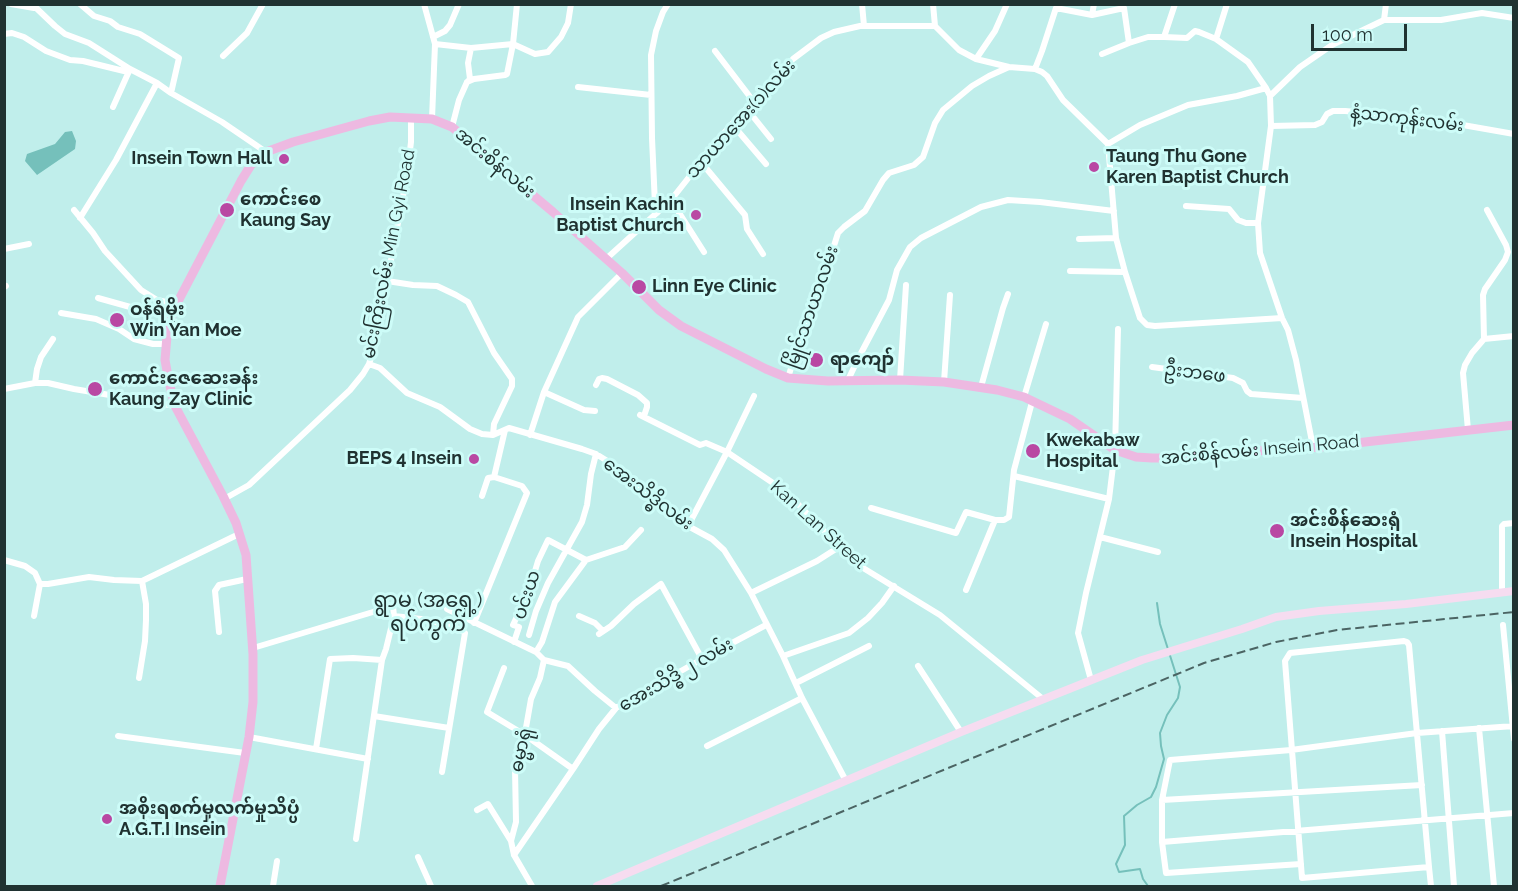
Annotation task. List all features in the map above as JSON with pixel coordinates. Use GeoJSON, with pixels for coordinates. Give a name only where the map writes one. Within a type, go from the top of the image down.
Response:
{"type":"FeatureCollection","features":[{"type":"Feature","properties":{"kind":"main road"},"geometry":{"type":"LineString","coordinates":[[220,886],[249,737],[253,702],[253,648],[246,555],[224,499],[175,406],[165,360],[171,316],[241,181],[251,165],[266,152],[369,121],[390,117],[411,118]]}},
{"type":"Feature","properties":{"kind":"main road","name":"အင်းစိန်လမ်း"},"geometry":{"type":"LineString","coordinates":[[411,118],[432,119],[452,127],[570,227]]}},
{"type":"Feature","properties":{"kind":"main road","name":"အင်းစိန်လမ်း Insein Road"},"geometry":{"type":"LineString","coordinates":[[570,227],[622,273],[659,310],[681,326],[788,378],[828,381],[944,382],[998,390],[1028,399],[1070,419],[1115,450],[1136,457],[1172,458],[1313,447],[1514,426]]}},
{"type":"Feature","properties":{"kind":"main road"},"geometry":{"type":"LineString","coordinates":[[597,886],[961,732],[1142,660],[1276,617],[1514,591]]}},
{"type":"Feature","properties":{"kind":"street"},"geometry":{"type":"LineString","coordinates":[[11,4],[34,6],[65,34],[89,43],[129,71]]}},
{"type":"Feature","properties":{"kind":"street"},"geometry":{"type":"LineString","coordinates":[[80,4],[94,16],[140,34],[179,58],[171,93]]}},
{"type":"Feature","properties":{"kind":"street"},"geometry":{"type":"LineString","coordinates":[[223,56],[248,33],[263,4]]}},
{"type":"Feature","properties":{"kind":"street"},"geometry":{"type":"LineString","coordinates":[[424,4],[434,41],[432,119]]}},
{"type":"Feature","properties":{"kind":"street"},"geometry":{"type":"LineString","coordinates":[[434,41],[450,25],[459,4]]}},
{"type":"Feature","properties":{"kind":"street"},"geometry":{"type":"LineString","coordinates":[[467,82],[506,75],[513,44],[517,4]]}},
{"type":"Feature","properties":{"kind":"street"},"geometry":{"type":"LineString","coordinates":[[434,41],[471,48],[513,44],[535,54],[548,52],[561,37],[568,23],[572,4]]}},
{"type":"Feature","properties":{"kind":"street"},"geometry":{"type":"LineString","coordinates":[[657,213],[652,138],[651,55],[656,31],[668,4]]}},
{"type":"Feature","properties":{"kind":"street"},"geometry":{"type":"LineString","coordinates":[[862,4],[864,26]]}},
{"type":"Feature","properties":{"kind":"street"},"geometry":{"type":"LineString","coordinates":[[933,4],[935,26],[959,50],[976,59],[1009,68],[1035,69],[1047,76],[1063,100],[1108,144],[1116,238],[1140,318],[1147,325],[1282,318]]}},
{"type":"Feature","properties":{"kind":"street"},"geometry":{"type":"LineString","coordinates":[[976,59],[996,31],[1007,4]]}},
{"type":"Feature","properties":{"kind":"street"},"geometry":{"type":"LineString","coordinates":[[1092,15],[1094,4]]}},
{"type":"Feature","properties":{"kind":"street"},"geometry":{"type":"LineString","coordinates":[[1164,37],[1175,4]]}},
{"type":"Feature","properties":{"kind":"street"},"geometry":{"type":"LineString","coordinates":[[1216,39],[1227,4]]}},
{"type":"Feature","properties":{"kind":"street"},"geometry":{"type":"LineString","coordinates":[[1384,20],[1386,4]]}},
{"type":"Feature","properties":{"kind":"street"},"geometry":{"type":"LineString","coordinates":[[1035,69],[1056,6],[1092,15],[1124,8],[1129,43]]}},
{"type":"Feature","properties":{"kind":"street"},"geometry":{"type":"LineString","coordinates":[[1270,96],[1300,67],[1332,45],[1384,20],[1441,21],[1482,13],[1514,18]]}},
{"type":"Feature","properties":{"kind":"street","name":"သာယာအေး(၁)လမ်း"},"geometry":{"type":"LineString","coordinates":[[606,259],[671,200],[732,124],[793,59],[821,38],[843,29],[864,26],[935,26]]}},
{"type":"Feature","properties":{"kind":"street"},"geometry":{"type":"LineString","coordinates":[[1102,54],[1148,37],[1187,38],[1195,31],[1216,39],[1248,62],[1266,88],[1270,96],[1270,126],[1257,223],[1260,253],[1288,330],[1313,447]]}},
{"type":"Feature","properties":{"kind":"street"},"geometry":{"type":"LineString","coordinates":[[4,34],[12,33],[24,37],[46,51],[70,60],[129,71],[157,83],[222,122],[266,152]]}},
{"type":"Feature","properties":{"kind":"street"},"geometry":{"type":"LineString","coordinates":[[452,127],[459,100],[470,79],[468,63],[471,48]]}},
{"type":"Feature","properties":{"kind":"street"},"geometry":{"type":"LineString","coordinates":[[715,51],[754,102]]}},
{"type":"Feature","properties":{"kind":"street","name":"မြိုင်သာယာလမ်း"},"geometry":{"type":"LineString","coordinates":[[788,378],[809,309],[822,284],[838,233],[865,211],[889,173],[914,165],[923,157],[935,123],[943,110],[972,86],[1009,68]]}},
{"type":"Feature","properties":{"kind":"street"},"geometry":{"type":"LineString","coordinates":[[113,107],[129,71]]}},
{"type":"Feature","properties":{"kind":"street"},"geometry":{"type":"LineString","coordinates":[[80,218],[116,160],[157,83]]}},
{"type":"Feature","properties":{"kind":"street"},"geometry":{"type":"LineString","coordinates":[[578,87],[651,95]]}},
{"type":"Feature","properties":{"kind":"street"},"geometry":{"type":"LineString","coordinates":[[1108,144],[1140,125],[1188,105],[1266,88]]}},
{"type":"Feature","properties":{"kind":"street"},"geometry":{"type":"LineString","coordinates":[[747,109],[771,139]]}},
{"type":"Feature","properties":{"kind":"street","name":"နံ့သာကုန်းလမ်း"},"geometry":{"type":"LineString","coordinates":[[1270,126],[1315,125],[1322,122],[1327,114],[1333,111],[1345,111],[1423,118],[1514,134]]}},
{"type":"Feature","properties":{"kind":"street","name":"မင်းကြီးလမ်း Min Gyi Road"},"geometry":{"type":"LineString","coordinates":[[224,499],[249,486],[350,390],[369,364],[375,345],[407,175],[411,118]]}},
{"type":"Feature","properties":{"kind":"street"},"geometry":{"type":"LineString","coordinates":[[732,124],[766,164]]}},
{"type":"Feature","properties":{"kind":"street"},"geometry":{"type":"LineString","coordinates":[[701,162],[745,215],[747,229],[763,254]]}},
{"type":"Feature","properties":{"kind":"street"},"geometry":{"type":"LineString","coordinates":[[671,200],[704,252]]}},
{"type":"Feature","properties":{"kind":"street"},"geometry":{"type":"LineString","coordinates":[[848,380],[889,300],[897,270],[910,246],[921,238],[981,207],[1008,200],[1040,201],[1114,211]]}},
{"type":"Feature","properties":{"kind":"street"},"geometry":{"type":"LineString","coordinates":[[1186,206],[1229,209],[1238,220],[1246,224],[1257,223]]}},
{"type":"Feature","properties":{"kind":"street"},"geometry":{"type":"LineString","coordinates":[[74,210],[105,251],[141,290],[157,300],[176,304]]}},
{"type":"Feature","properties":{"kind":"street"},"geometry":{"type":"LineString","coordinates":[[1468,430],[1463,373],[1472,353],[1484,339],[1483,295],[1485,289],[1508,252],[1487,210]]}},
{"type":"Feature","properties":{"kind":"street"},"geometry":{"type":"LineString","coordinates":[[1079,239],[1116,238]]}},
{"type":"Feature","properties":{"kind":"street"},"geometry":{"type":"LineString","coordinates":[[4,249],[28,244]]}},
{"type":"Feature","properties":{"kind":"street"},"geometry":{"type":"LineString","coordinates":[[1070,271],[1125,272]]}},
{"type":"Feature","properties":{"kind":"street"},"geometry":{"type":"LineString","coordinates":[[530,435],[544,392],[578,317],[622,273]]}},
{"type":"Feature","properties":{"kind":"street"},"geometry":{"type":"LineString","coordinates":[[387,281],[437,286],[468,302],[494,353],[512,380],[512,386],[494,424],[493,435]]}},
{"type":"Feature","properties":{"kind":"street"},"geometry":{"type":"LineString","coordinates":[[900,380],[906,285]]}},
{"type":"Feature","properties":{"kind":"street"},"geometry":{"type":"LineString","coordinates":[[981,387],[1008,294]]}},
{"type":"Feature","properties":{"kind":"street"},"geometry":{"type":"LineString","coordinates":[[944,382],[950,295]]}},
{"type":"Feature","properties":{"kind":"street"},"geometry":{"type":"LineString","coordinates":[[98,298],[171,316]]}},
{"type":"Feature","properties":{"kind":"street"},"geometry":{"type":"LineString","coordinates":[[61,313],[96,319],[119,329],[134,339],[153,344],[166,344]]}},
{"type":"Feature","properties":{"kind":"street"},"geometry":{"type":"LineString","coordinates":[[871,508],[956,533],[966,512],[995,520],[1004,520],[1009,517],[1014,470],[1046,324]]}},
{"type":"Feature","properties":{"kind":"street"},"geometry":{"type":"LineString","coordinates":[[1091,680],[1078,633],[1109,499],[1115,450],[1119,329]]}},
{"type":"Feature","properties":{"kind":"street"},"geometry":{"type":"LineString","coordinates":[[1484,339],[1514,336]]}},
{"type":"Feature","properties":{"kind":"street"},"geometry":{"type":"LineString","coordinates":[[35,383],[41,357],[53,339]]}},
{"type":"Feature","properties":{"kind":"street"},"geometry":{"type":"LineString","coordinates":[[369,364],[380,368],[407,393],[440,407],[470,429],[482,434],[493,435],[505,430]]}},
{"type":"Feature","properties":{"kind":"street","name":"ဦးဘဖေ"},"geometry":{"type":"LineString","coordinates":[[1152,367],[1233,378],[1243,382],[1251,394],[1303,398]]}},
{"type":"Feature","properties":{"kind":"street","name":"Kan Lan Street"},"geometry":{"type":"LineString","coordinates":[[596,385],[599,379],[607,379],[638,395],[647,407],[642,416],[700,445],[706,443],[727,452],[773,483],[787,494],[855,563],[940,615],[1043,699]]}},
{"type":"Feature","properties":{"kind":"street"},"geometry":{"type":"LineString","coordinates":[[4,388],[48,383],[175,406]]}},
{"type":"Feature","properties":{"kind":"street"},"geometry":{"type":"LineString","coordinates":[[544,392],[584,410],[595,411]]}},
{"type":"Feature","properties":{"kind":"street"},"geometry":{"type":"LineString","coordinates":[[688,526],[753,396]]}},
{"type":"Feature","properties":{"kind":"street","name":"အေးသိဒ္ဓိလမ်း"},"geometry":{"type":"LineString","coordinates":[[505,430],[509,428],[596,454],[622,470],[669,512],[712,539],[724,550],[751,594],[846,781]]}},
{"type":"Feature","properties":{"kind":"street"},"geometry":{"type":"LineString","coordinates":[[494,477],[505,430]]}},
{"type":"Feature","properties":{"kind":"street"},"geometry":{"type":"LineString","coordinates":[[529,635],[540,602],[582,522],[596,454]]}},
{"type":"Feature","properties":{"kind":"street"},"geometry":{"type":"LineString","coordinates":[[1014,476],[1109,499]]}},
{"type":"Feature","properties":{"kind":"street"},"geometry":{"type":"LineString","coordinates":[[474,623],[527,493],[522,486],[494,477],[488,478],[482,496]]}},
{"type":"Feature","properties":{"kind":"street"},"geometry":{"type":"LineString","coordinates":[[966,590],[995,520]]}},
{"type":"Feature","properties":{"kind":"street"},"geometry":{"type":"LineString","coordinates":[[1502,593],[1502,526],[1514,523]]}},
{"type":"Feature","properties":{"kind":"street"},"geometry":{"type":"LineString","coordinates":[[536,652],[542,642],[555,602],[586,560],[625,547],[641,530]]}},
{"type":"Feature","properties":{"kind":"street"},"geometry":{"type":"LineString","coordinates":[[40,584],[88,577],[142,581],[239,534]]}},
{"type":"Feature","properties":{"kind":"street"},"geometry":{"type":"LineString","coordinates":[[1100,537],[1158,552]]}},
{"type":"Feature","properties":{"kind":"street","name":"ပင်းယ"},"geometry":{"type":"LineString","coordinates":[[514,642],[519,627],[513,625],[529,591],[538,561],[548,540],[566,550]]}},
{"type":"Feature","properties":{"kind":"street"},"geometry":{"type":"LineString","coordinates":[[751,594],[817,561],[839,547]]}},
{"type":"Feature","properties":{"kind":"street"},"geometry":{"type":"LineString","coordinates":[[566,550],[586,560]]}},
{"type":"Feature","properties":{"kind":"street"},"geometry":{"type":"LineString","coordinates":[[4,560],[25,566],[35,573],[40,584],[34,616]]}},
{"type":"Feature","properties":{"kind":"street"},"geometry":{"type":"LineString","coordinates":[[219,632],[214,591],[219,585],[248,579]]}},
{"type":"Feature","properties":{"kind":"street"},"geometry":{"type":"LineString","coordinates":[[139,678],[146,620],[142,581]]}},
{"type":"Feature","properties":{"kind":"street"},"geometry":{"type":"LineString","coordinates":[[579,616],[595,623],[601,632],[661,584],[702,659]]}},
{"type":"Feature","properties":{"kind":"street"},"geometry":{"type":"LineString","coordinates":[[783,656],[849,633],[868,618],[894,586]]}},
{"type":"Feature","properties":{"kind":"street"},"geometry":{"type":"LineString","coordinates":[[253,648],[393,606],[394,616],[386,650],[381,660],[356,839]]}},
{"type":"Feature","properties":{"kind":"street"},"geometry":{"type":"LineString","coordinates":[[447,609],[536,652],[544,660],[568,666],[616,708]]}},
{"type":"Feature","properties":{"kind":"street"},"geometry":{"type":"LineString","coordinates":[[394,616],[453,626],[465,633],[442,772]]}},
{"type":"Feature","properties":{"kind":"street","name":"အေးသိဒ္ဓိ ၂ လမ်း"},"geometry":{"type":"LineString","coordinates":[[513,855],[599,729],[616,708],[766,625]]}},
{"type":"Feature","properties":{"kind":"street"},"geometry":{"type":"LineString","coordinates":[[1503,625],[1514,739]]}},
{"type":"Feature","properties":{"kind":"street"},"geometry":{"type":"LineString","coordinates":[[1429,867],[1302,878],[1285,661],[1290,653],[1404,641],[1409,645],[1431,886]]}},
{"type":"Feature","properties":{"kind":"street"},"geometry":{"type":"LineString","coordinates":[[796,683],[869,646]]}},
{"type":"Feature","properties":{"kind":"street"},"geometry":{"type":"LineString","coordinates":[[316,749],[330,660],[353,658],[381,660]]}},
{"type":"Feature","properties":{"kind":"street","name":"ဓမ္မာရုံ"},"geometry":{"type":"LineString","coordinates":[[510,841],[516,822],[515,770],[525,735],[531,699],[540,678],[544,660]]}},
{"type":"Feature","properties":{"kind":"street"},"geometry":{"type":"LineString","coordinates":[[918,666],[961,732]]}},
{"type":"Feature","properties":{"kind":"street"},"geometry":{"type":"LineString","coordinates":[[504,668],[487,712],[525,735],[573,769]]}},
{"type":"Feature","properties":{"kind":"street"},"geometry":{"type":"LineString","coordinates":[[707,746],[802,698]]}},
{"type":"Feature","properties":{"kind":"street"},"geometry":{"type":"LineString","coordinates":[[374,716],[449,728]]}},
{"type":"Feature","properties":{"kind":"street"},"geometry":{"type":"LineString","coordinates":[[1300,864],[1166,873],[1162,842],[1162,800],[1170,760],[1291,750],[1417,733],[1513,726]]}},
{"type":"Feature","properties":{"kind":"street"},"geometry":{"type":"LineString","coordinates":[[1479,728],[1494,886]]}},
{"type":"Feature","properties":{"kind":"street"},"geometry":{"type":"LineString","coordinates":[[1442,731],[1455,886]]}},
{"type":"Feature","properties":{"kind":"street"},"geometry":{"type":"LineString","coordinates":[[118,736],[245,753]]}},
{"type":"Feature","properties":{"kind":"street"},"geometry":{"type":"LineString","coordinates":[[249,737],[368,759]]}},
{"type":"Feature","properties":{"kind":"street"},"geometry":{"type":"LineString","coordinates":[[1162,800],[1422,784]]}},
{"type":"Feature","properties":{"kind":"street"},"geometry":{"type":"LineString","coordinates":[[477,810],[489,804],[510,841],[513,855],[531,886]]}},
{"type":"Feature","properties":{"kind":"street"},"geometry":{"type":"LineString","coordinates":[[1162,842],[1514,813]]}},
{"type":"Feature","properties":{"kind":"street"},"geometry":{"type":"LineString","coordinates":[[418,858],[431,886]]}},
{"type":"Feature","properties":{"kind":"street"},"geometry":{"type":"LineString","coordinates":[[273,886],[277,861]]}},
{"type":"Feature","properties":{"kind":"water"},"geometry":{"type":"Polygon","coordinates":[[[72,131],[76,141],[75,149],[37,175],[25,161],[27,154],[55,144],[65,132],[72,131]]]}},
{"type":"Feature","properties":{"kind":"waterway"},"geometry":{"type":"LineString","coordinates":[[1148,886],[1140,869],[1119,872],[1116,864],[1125,845],[1124,816],[1151,797],[1156,787],[1164,759],[1160,733],[1167,715],[1178,698],[1180,687],[1160,624],[1157,603]]}},
{"type":"Feature","properties":{"kind":"railway"},"geometry":{"type":"LineString","coordinates":[[661,886],[1204,663],[1276,642],[1337,630],[1514,612]]}},
{"type":"Feature","properties":{"kind":"place","name":"Insein Town Hall"},"geometry":{"type":"Point","coordinates":[284,159]}},
{"type":"Feature","properties":{"kind":"place","name":"Taung Thu Gone Karen Baptist Church"},"geometry":{"type":"Point","coordinates":[1094,167]}},
{"type":"Feature","properties":{"kind":"place","name":"ကောင်းစေ Kaung Say"},"geometry":{"type":"Point","coordinates":[227,210]}},
{"type":"Feature","properties":{"kind":"place","name":"Insein Kachin Baptist Church"},"geometry":{"type":"Point","coordinates":[696,215]}},
{"type":"Feature","properties":{"kind":"place","name":"Linn Eye Clinic"},"geometry":{"type":"Point","coordinates":[639,287]}},
{"type":"Feature","properties":{"kind":"place","name":"ဝန်ရံမိုး Win Yan Moe"},"geometry":{"type":"Point","coordinates":[117,320]}},
{"type":"Feature","properties":{"kind":"place","name":"ရာကျော်"},"geometry":{"type":"Point","coordinates":[816,360]}},
{"type":"Feature","properties":{"kind":"place","name":"ကောင်းဇေဆေးခန်း Kaung Zay Clinic"},"geometry":{"type":"Point","coordinates":[95,389]}},
{"type":"Feature","properties":{"kind":"place","name":"Kwekabaw Hospital"},"geometry":{"type":"Point","coordinates":[1033,451]}},
{"type":"Feature","properties":{"kind":"place","name":"BEPS 4 Insein"},"geometry":{"type":"Point","coordinates":[474,459]}},
{"type":"Feature","properties":{"kind":"place","name":"အင်းစိန်ဆေးရုံ Insein Hospital"},"geometry":{"type":"Point","coordinates":[1277,531]}},
{"type":"Feature","properties":{"kind":"place","name":"အစိုးရစက်မှုလက်မှုသိပ္ပံ A.G.T.I Insein"},"geometry":{"type":"Point","coordinates":[107,819]}},
{"type":"Feature","properties":{"kind":"district","name":"ရွာမ (အရှေ့) ရပ်ကွက်"},"geometry":{"type":"Point","coordinates":[428,613]}}]}
